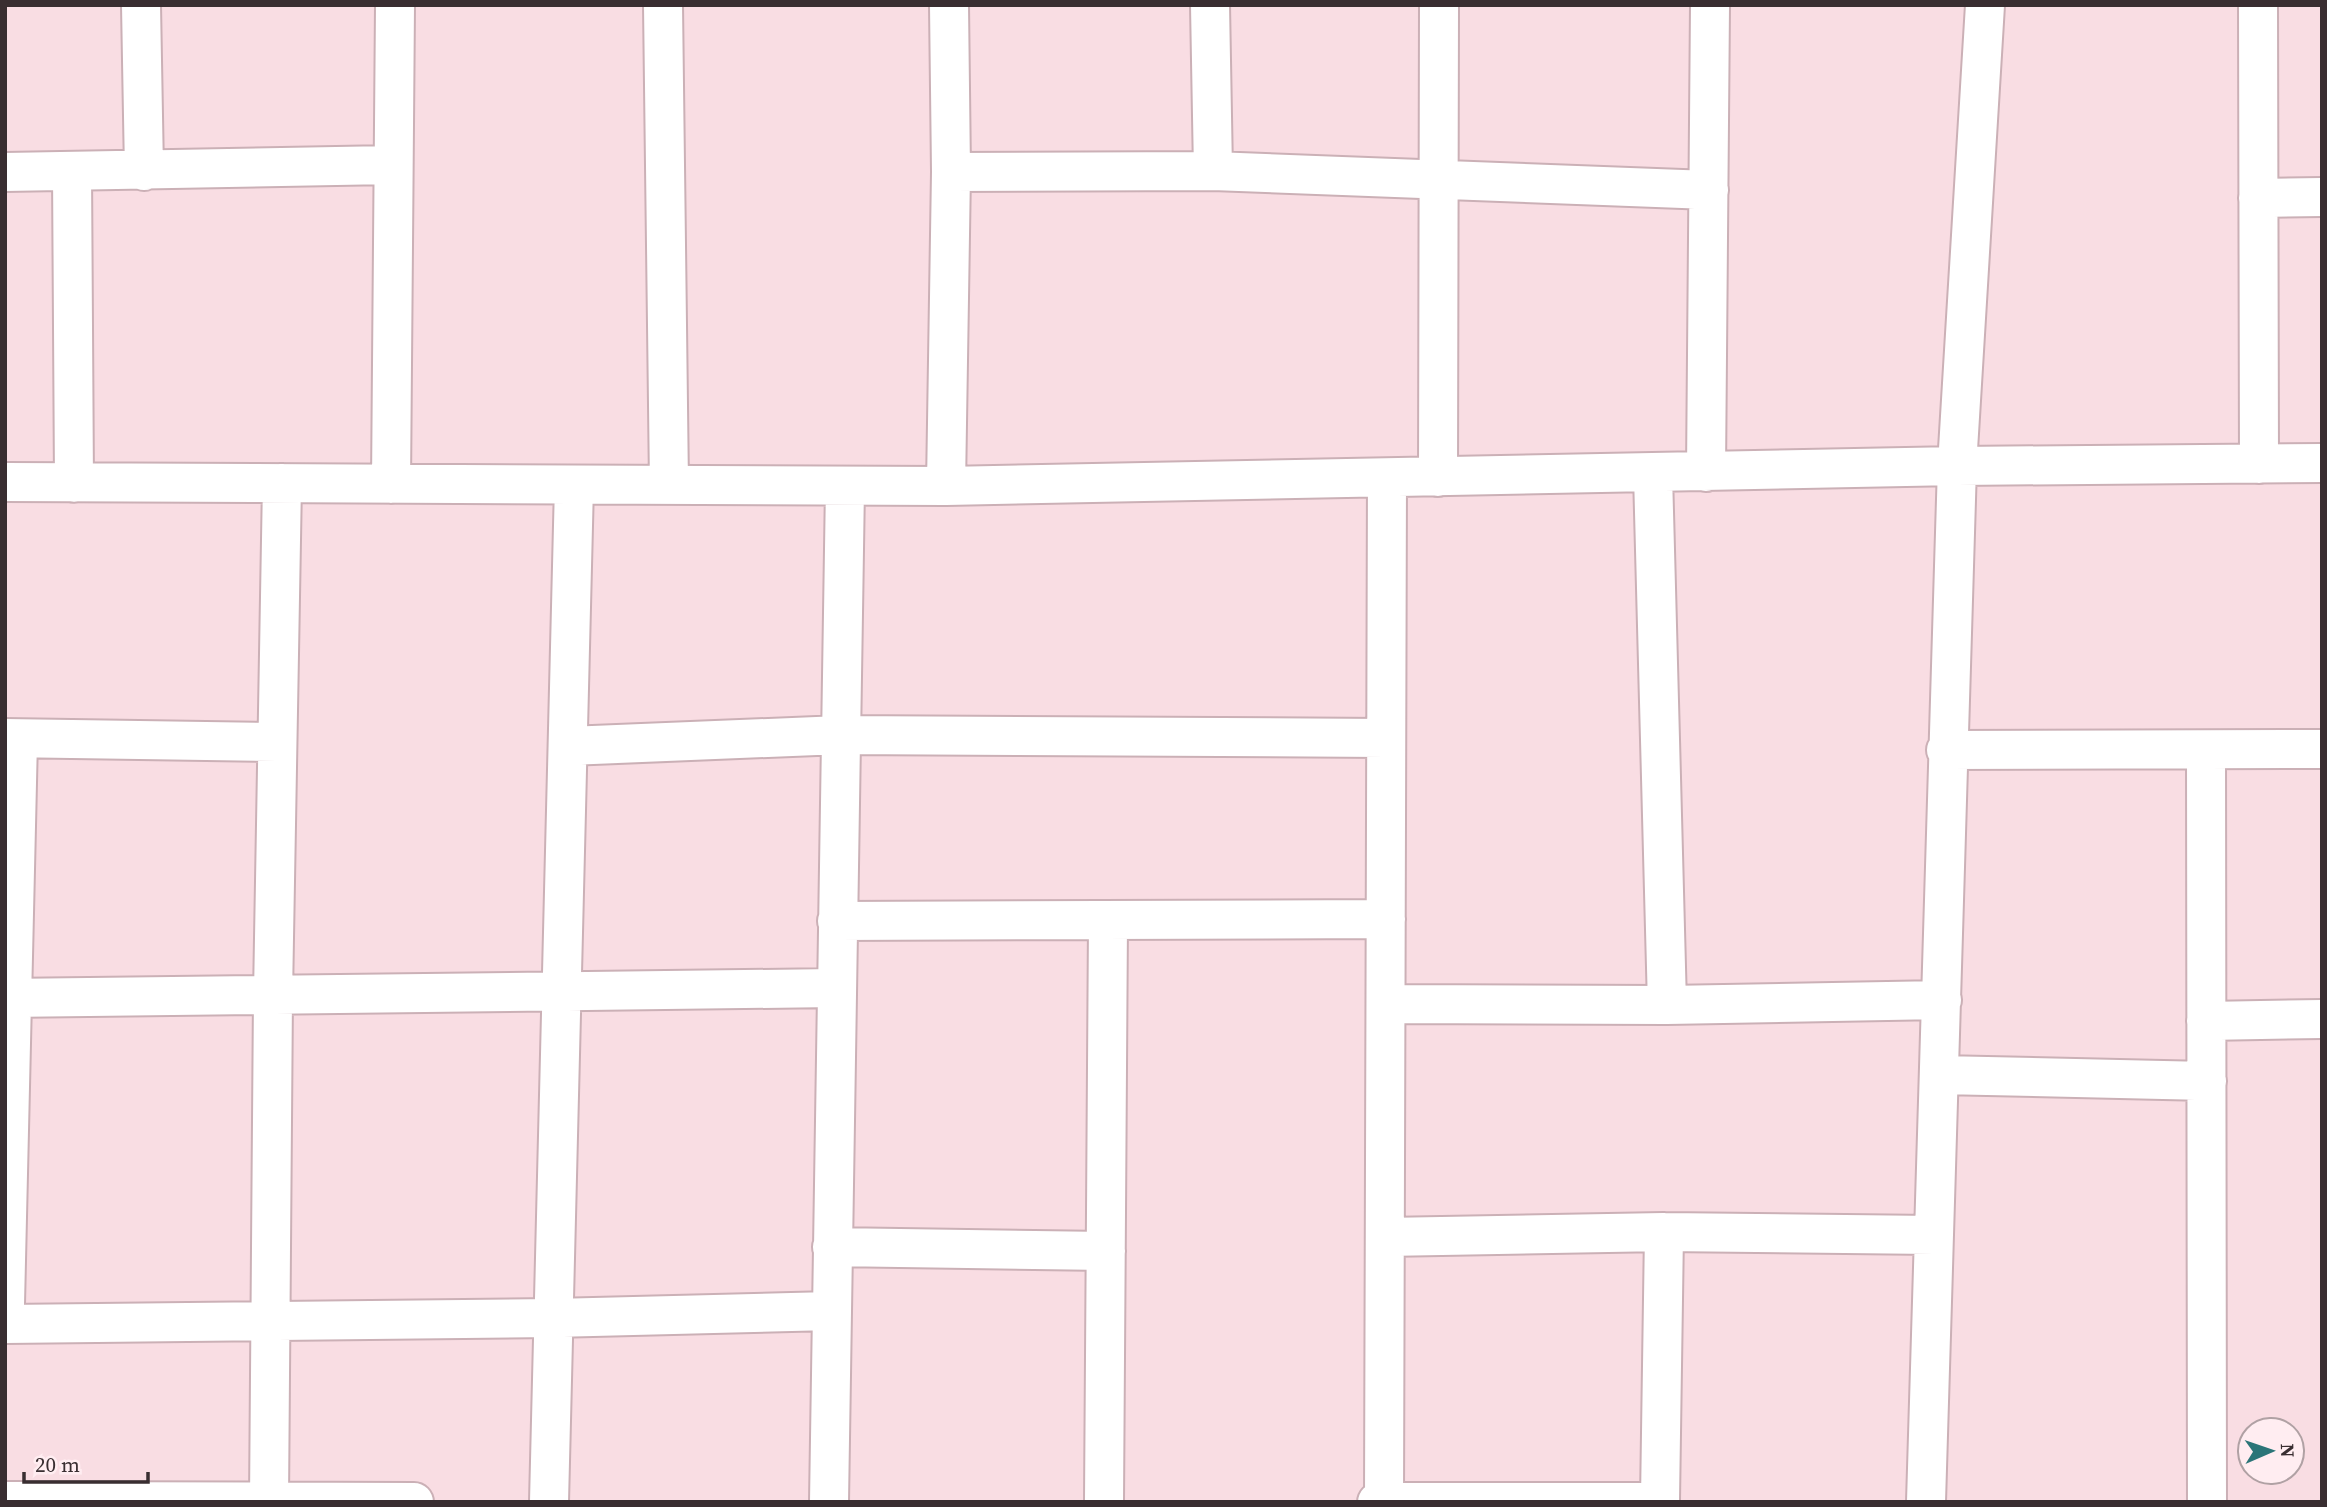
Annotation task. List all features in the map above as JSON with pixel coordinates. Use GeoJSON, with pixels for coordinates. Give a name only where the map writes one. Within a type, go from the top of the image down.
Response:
{"type":"FeatureCollection","features":[{"type":"Feature","properties":{"kind":"street"},"geometry":{"type":"LineString","coordinates":[[141,5],[144,170]]}},
{"type":"Feature","properties":{"kind":"street"},"geometry":{"type":"LineString","coordinates":[[391,484],[391,165],[395,5]]}},
{"type":"Feature","properties":{"kind":"street"},"geometry":{"type":"LineString","coordinates":[[663,5],[669,485]]}},
{"type":"Feature","properties":{"kind":"street"},"geometry":{"type":"LineString","coordinates":[[946,486],[951,172],[948,5]]}},
{"type":"Feature","properties":{"kind":"street"},"geometry":{"type":"LineString","coordinates":[[1210,5],[1213,171]]}},
{"type":"Feature","properties":{"kind":"street"},"geometry":{"type":"LineString","coordinates":[[1438,477],[1439,5]]}},
{"type":"Feature","properties":{"kind":"street"},"geometry":{"type":"LineString","coordinates":[[1706,472],[1710,5]]}},
{"type":"Feature","properties":{"kind":"street"},"geometry":{"type":"LineString","coordinates":[[1926,1502],[1942,1000],[1946,750],[1957,466],[1985,5]]}},
{"type":"Feature","properties":{"kind":"street"},"geometry":{"type":"LineString","coordinates":[[2258,5],[2259,464]]}},
{"type":"Feature","properties":{"kind":"street"},"geometry":{"type":"LineString","coordinates":[[5,172],[391,165]]}},
{"type":"Feature","properties":{"kind":"street"},"geometry":{"type":"LineString","coordinates":[[72,171],[74,483]]}},
{"type":"Feature","properties":{"kind":"street"},"geometry":{"type":"LineString","coordinates":[[951,172],[1213,171],[1709,190]]}},
{"type":"Feature","properties":{"kind":"street"},"geometry":{"type":"LineString","coordinates":[[2258,198],[2322,197]]}},
{"type":"Feature","properties":{"kind":"street"},"geometry":{"type":"LineString","coordinates":[[5,482],[946,486],[1957,466],[2322,463]]}},
{"type":"Feature","properties":{"kind":"street"},"geometry":{"type":"LineString","coordinates":[[1653,474],[1667,1005]]}},
{"type":"Feature","properties":{"kind":"street"},"geometry":{"type":"LineString","coordinates":[[1384,1502],[1387,478]]}},
{"type":"Feature","properties":{"kind":"street"},"geometry":{"type":"LineString","coordinates":[[270,1501],[272,995],[282,484]]}},
{"type":"Feature","properties":{"kind":"street"},"geometry":{"type":"LineString","coordinates":[[549,1502],[574,485]]}},
{"type":"Feature","properties":{"kind":"street"},"geometry":{"type":"LineString","coordinates":[[829,1502],[845,486]]}},
{"type":"Feature","properties":{"kind":"street"},"geometry":{"type":"LineString","coordinates":[[568,746],[841,735],[1386,738]]}},
{"type":"Feature","properties":{"kind":"street"},"geometry":{"type":"LineString","coordinates":[[5,1304],[11,739],[277,742]]}},
{"type":"Feature","properties":{"kind":"street"},"geometry":{"type":"LineString","coordinates":[[1946,750],[2322,749]]}},
{"type":"Feature","properties":{"kind":"street"},"geometry":{"type":"LineString","coordinates":[[2206,750],[2207,1502]]}},
{"type":"Feature","properties":{"kind":"street"},"geometry":{"type":"LineString","coordinates":[[837,921],[1386,919]]}},
{"type":"Feature","properties":{"kind":"street"},"geometry":{"type":"LineString","coordinates":[[1104,1502],[1108,922]]}},
{"type":"Feature","properties":{"kind":"street"},"geometry":{"type":"LineString","coordinates":[[8,997],[836,988]]}},
{"type":"Feature","properties":{"kind":"street"},"geometry":{"type":"LineString","coordinates":[[1386,1004],[1667,1005],[1942,1000]]}},
{"type":"Feature","properties":{"kind":"street"},"geometry":{"type":"LineString","coordinates":[[2206,1021],[2322,1019]]}},
{"type":"Feature","properties":{"kind":"street"},"geometry":{"type":"LineString","coordinates":[[1940,1075],[2207,1080]]}},
{"type":"Feature","properties":{"kind":"street"},"geometry":{"type":"LineString","coordinates":[[1385,1237],[1664,1233],[1934,1236]]}},
{"type":"Feature","properties":{"kind":"street"},"geometry":{"type":"LineString","coordinates":[[1377,1502],[1660,1501],[1664,1233]]}},
{"type":"Feature","properties":{"kind":"street"},"geometry":{"type":"LineString","coordinates":[[832,1247],[1106,1251]]}},
{"type":"Feature","properties":{"kind":"street"},"geometry":{"type":"LineString","coordinates":[[5,1324],[553,1318],[831,1311]]}},
{"type":"Feature","properties":{"kind":"street"},"geometry":{"type":"LineString","coordinates":[[5,1501],[414,1502]]}}]}
